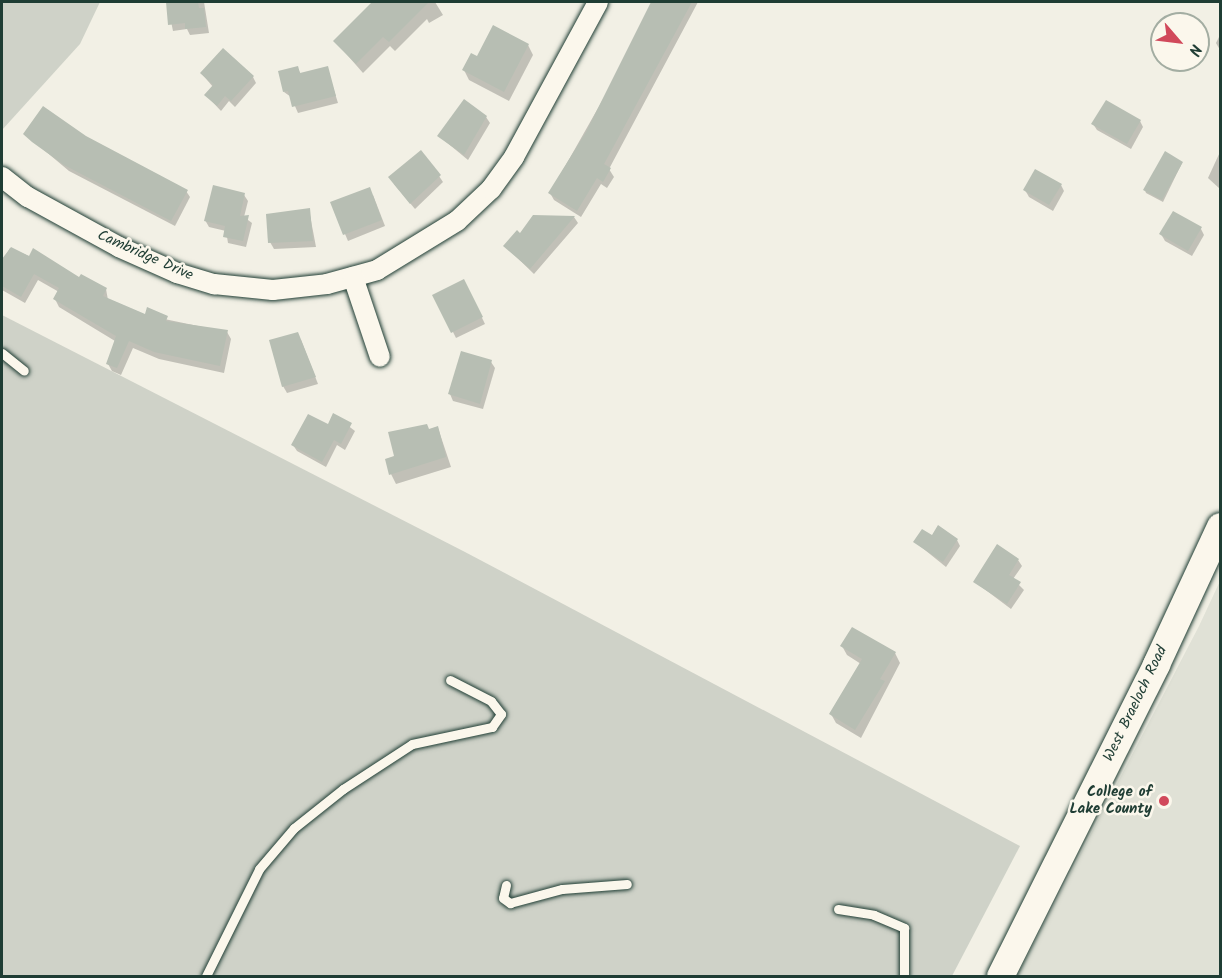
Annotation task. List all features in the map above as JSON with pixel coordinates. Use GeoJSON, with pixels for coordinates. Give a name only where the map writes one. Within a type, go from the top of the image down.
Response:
{"type":"FeatureCollection","features":[{"type":"Feature","properties":{"kind":"street","name":"Cambridge Drive"},"geometry":{"type":"LineString","coordinates":[[2,177],[28,196],[119,247],[177,273],[214,284],[273,290],[353,277],[377,270],[417,249],[457,221],[491,189],[514,157],[598,2]]}},
{"type":"Feature","properties":{"kind":"street"},"geometry":{"type":"LineString","coordinates":[[353,277],[380,357]]}},
{"type":"Feature","properties":{"kind":"street","name":"West Braeloch Road"},"geometry":{"type":"LineString","coordinates":[[1000,976],[1156,664],[1221,526]]}},
{"type":"Feature","properties":{"kind":"lane"},"geometry":{"type":"LineString","coordinates":[[2,353],[24,371]]}},
{"type":"Feature","properties":{"kind":"lane"},"geometry":{"type":"LineString","coordinates":[[206,976],[259,869],[294,828],[343,789],[412,744],[492,727],[501,714],[492,701],[450,680]]}},
{"type":"Feature","properties":{"kind":"lane"},"geometry":{"type":"LineString","coordinates":[[506,885],[503,898],[510,903],[562,889],[627,884]]}},
{"type":"Feature","properties":{"kind":"lane"},"geometry":{"type":"LineString","coordinates":[[838,909],[874,915],[904,928],[904,976]]}},
{"type":"Feature","properties":{"kind":"shaded area"},"geometry":{"type":"Polygon","coordinates":[[[2,2],[100,2],[80,44],[2,130],[2,2]]]}},
{"type":"Feature","properties":{"kind":"shaded area"},"geometry":{"type":"Polygon","coordinates":[[[2,315],[465,552],[1020,846],[952,976],[2,976],[2,315]]]}},
{"type":"Feature","properties":{"kind":"shaded area","name":"College of Lake County"},"geometry":{"type":"Polygon","coordinates":[[[1220,581],[1220,976],[1017,976],[1199,626],[1220,581]]]}},
{"type":"Feature","properties":{"kind":"building"},"geometry":{"type":"Polygon","coordinates":[[[166,2],[198,2],[199,8],[204,8],[206,27],[185,29],[185,23],[168,25],[166,2]]]}},
{"type":"Feature","properties":{"kind":"building"},"geometry":{"type":"Polygon","coordinates":[[[372,2],[429,2],[389,42],[383,37],[356,64],[333,41],[372,2]]]}},
{"type":"Feature","properties":{"kind":"building"},"geometry":{"type":"Polygon","coordinates":[[[651,2],[692,2],[604,164],[611,168],[603,182],[597,178],[577,211],[548,193],[586,132],[651,2]]]}},
{"type":"Feature","properties":{"kind":"building"},"geometry":{"type":"Polygon","coordinates":[[[493,25],[529,44],[504,92],[462,70],[471,53],[477,56],[493,25]]]}},
{"type":"Feature","properties":{"kind":"building"},"geometry":{"type":"Polygon","coordinates":[[[223,48],[254,76],[231,101],[225,96],[217,106],[204,95],[213,85],[200,73],[223,48]]]}},
{"type":"Feature","properties":{"kind":"building"},"geometry":{"type":"Polygon","coordinates":[[[298,66],[300,73],[328,66],[336,96],[292,107],[288,91],[283,92],[278,71],[298,66]]]}},
{"type":"Feature","properties":{"kind":"building"},"geometry":{"type":"Polygon","coordinates":[[[464,99],[487,116],[464,155],[437,136],[464,99]]]}},
{"type":"Feature","properties":{"kind":"building"},"geometry":{"type":"Polygon","coordinates":[[[1106,100],[1141,120],[1127,144],[1091,124],[1106,100]]]}},
{"type":"Feature","properties":{"kind":"building"},"geometry":{"type":"Polygon","coordinates":[[[43,106],[86,136],[188,190],[171,221],[64,165],[23,134],[43,106]]]}},
{"type":"Feature","properties":{"kind":"building"},"geometry":{"type":"Polygon","coordinates":[[[421,150],[441,175],[410,204],[388,177],[421,150]]]}},
{"type":"Feature","properties":{"kind":"building"},"geometry":{"type":"Polygon","coordinates":[[[1165,151],[1183,162],[1162,200],[1143,190],[1165,151]]]}},
{"type":"Feature","properties":{"kind":"building"},"geometry":{"type":"Polygon","coordinates":[[[1035,169],[1062,184],[1049,205],[1023,190],[1035,169]]]}},
{"type":"Feature","properties":{"kind":"building"},"geometry":{"type":"Polygon","coordinates":[[[213,185],[245,193],[240,216],[249,215],[243,241],[223,237],[225,226],[204,221],[213,185]]]}},
{"type":"Feature","properties":{"kind":"building"},"geometry":{"type":"Polygon","coordinates":[[[370,187],[382,220],[343,235],[330,202],[370,187]]]}},
{"type":"Feature","properties":{"kind":"building"},"geometry":{"type":"Polygon","coordinates":[[[310,208],[313,241],[268,243],[266,214],[310,208]]]}},
{"type":"Feature","properties":{"kind":"building"},"geometry":{"type":"Polygon","coordinates":[[[1173,211],[1202,227],[1188,251],[1159,234],[1173,211]]]}},
{"type":"Feature","properties":{"kind":"building"},"geometry":{"type":"Polygon","coordinates":[[[533,215],[575,216],[530,269],[503,246],[517,230],[520,233],[533,215]]]}},
{"type":"Feature","properties":{"kind":"building"},"geometry":{"type":"Polygon","coordinates":[[[11,247],[29,256],[33,248],[79,277],[81,274],[107,288],[103,296],[145,314],[147,307],[168,316],[166,321],[228,330],[220,366],[154,352],[129,341],[117,368],[106,364],[116,336],[53,299],[59,288],[34,274],[21,297],[2,286],[2,259],[11,247]]]}},
{"type":"Feature","properties":{"kind":"building"},"geometry":{"type":"Polygon","coordinates":[[[464,279],[483,317],[451,333],[432,295],[464,279]]]}},
{"type":"Feature","properties":{"kind":"building"},"geometry":{"type":"Polygon","coordinates":[[[298,332],[316,377],[282,387],[269,340],[298,332]]]}},
{"type":"Feature","properties":{"kind":"building"},"geometry":{"type":"Polygon","coordinates":[[[461,351],[492,360],[480,404],[448,394],[461,351]]]}},
{"type":"Feature","properties":{"kind":"building"},"geometry":{"type":"Polygon","coordinates":[[[333,413],[352,423],[341,444],[334,440],[322,462],[291,445],[308,414],[328,424],[333,413]]]}},
{"type":"Feature","properties":{"kind":"building"},"geometry":{"type":"Polygon","coordinates":[[[427,424],[429,429],[438,426],[446,457],[389,475],[385,459],[394,456],[388,432],[427,424]]]}},
{"type":"Feature","properties":{"kind":"building"},"geometry":{"type":"Polygon","coordinates":[[[938,525],[958,539],[943,562],[913,542],[922,529],[932,535],[938,525]]]}},
{"type":"Feature","properties":{"kind":"building"},"geometry":{"type":"Polygon","coordinates":[[[997,544],[1019,559],[1009,575],[1021,582],[1007,604],[973,582],[997,544]]]}},
{"type":"Feature","properties":{"kind":"building"},"geometry":{"type":"Polygon","coordinates":[[[852,627],[896,652],[880,679],[885,681],[855,730],[829,714],[862,659],[840,646],[852,627]]]}},
{"type":"Feature","properties":{"kind":"place","name":"College of Lake County"},"geometry":{"type":"Point","coordinates":[1164,801]}}]}
